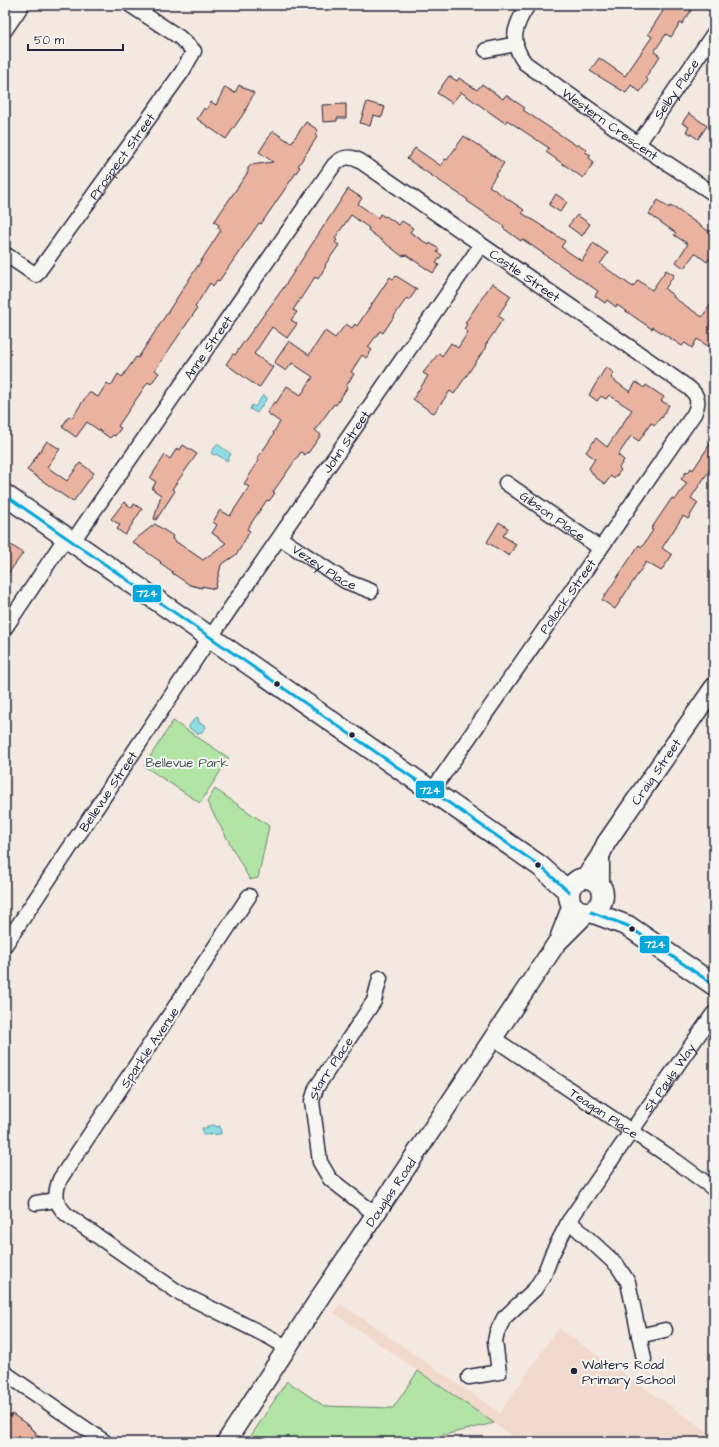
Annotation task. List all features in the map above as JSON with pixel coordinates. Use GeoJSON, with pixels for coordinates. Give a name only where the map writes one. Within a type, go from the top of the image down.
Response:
{"type":"FeatureCollection","features":[{"type":"Feature","properties":{"kind":"main road"},"geometry":{"type":"LineString","coordinates":[[5,495],[540,866],[586,895],[628,926],[714,985]]}},
{"type":"Feature","properties":{"kind":"street"},"geometry":{"type":"LineString","coordinates":[[5,30],[22,5]]}},
{"type":"Feature","properties":{"kind":"street","name":"Prospect Street"},"geometry":{"type":"LineString","coordinates":[[5,254],[36,276],[182,72],[194,51],[179,37],[130,5]]}},
{"type":"Feature","properties":{"kind":"street"},"geometry":{"type":"LineString","coordinates":[[486,50],[516,44],[516,28],[528,5]]}},
{"type":"Feature","properties":{"kind":"street","name":"Selby Place"},"geometry":{"type":"LineString","coordinates":[[638,144],[714,33]]}},
{"type":"Feature","properties":{"kind":"street","name":"Western Crescent"},"geometry":{"type":"LineString","coordinates":[[516,44],[520,57],[533,69],[638,144],[714,194]]}},
{"type":"Feature","properties":{"kind":"street","name":"Castle Street"},"geometry":{"type":"LineString","coordinates":[[346,157],[354,158],[360,161],[689,388],[694,392],[698,400]]}},
{"type":"Feature","properties":{"kind":"street","name":"Anne Street"},"geometry":{"type":"LineString","coordinates":[[69,539],[334,165],[339,160],[346,157]]}},
{"type":"Feature","properties":{"kind":"street","name":"John Street"},"geometry":{"type":"LineString","coordinates":[[211,637],[481,245]]}},
{"type":"Feature","properties":{"kind":"street","name":"Pollack Street"},"geometry":{"type":"LineString","coordinates":[[432,791],[694,414],[698,400]]}},
{"type":"Feature","properties":{"kind":"street","name":"Gibson Place"},"geometry":{"type":"LineString","coordinates":[[506,483],[600,548]]}},
{"type":"Feature","properties":{"kind":"street","name":"Vezey Place"},"geometry":{"type":"LineString","coordinates":[[280,538],[346,581],[371,591]]}},
{"type":"Feature","properties":{"kind":"street"},"geometry":{"type":"LineString","coordinates":[[5,628],[69,539]]}},
{"type":"Feature","properties":{"kind":"street","name":"Bellevue Street"},"geometry":{"type":"LineString","coordinates":[[5,945],[211,637]]}},
{"type":"Feature","properties":{"kind":"street","name":"Craig Street"},"geometry":{"type":"LineString","coordinates":[[586,895],[600,856],[606,844],[714,688]]}},
{"type":"Feature","properties":{"kind":"street","name":"Douglas Road"},"geometry":{"type":"LineString","coordinates":[[226,1442],[375,1214],[556,944],[586,895]]}},
{"type":"Feature","properties":{"kind":"street","name":"Sparkle Avenue"},"geometry":{"type":"LineString","coordinates":[[56,1200],[57,1188],[60,1179],[249,896]]}},
{"type":"Feature","properties":{"kind":"street","name":"Starr Place"},"geometry":{"type":"LineString","coordinates":[[375,1214],[330,1179],[320,1162],[312,1101],[316,1088],[374,1001],[380,978]]}},
{"type":"Feature","properties":{"kind":"street","name":"St Pauls Way"},"geometry":{"type":"LineString","coordinates":[[469,1377],[499,1372],[495,1341],[497,1332],[504,1318],[535,1289],[544,1275],[555,1248],[569,1221],[713,1014]]}},
{"type":"Feature","properties":{"kind":"street","name":"Teagan Place"},"geometry":{"type":"LineString","coordinates":[[493,1038],[676,1161],[714,1189]]}},
{"type":"Feature","properties":{"kind":"street"},"geometry":{"type":"LineString","coordinates":[[36,1203],[56,1200],[67,1215],[178,1292],[288,1348]]}},
{"type":"Feature","properties":{"kind":"street"},"geometry":{"type":"LineString","coordinates":[[569,1221],[618,1265],[628,1282],[644,1359]]}},
{"type":"Feature","properties":{"kind":"street"},"geometry":{"type":"LineString","coordinates":[[639,1336],[665,1330]]}},
{"type":"Feature","properties":{"kind":"street"},"geometry":{"type":"LineString","coordinates":[[5,1373],[105,1442]]}},
{"type":"Feature","properties":{"kind":"shaded area","name":"Walters Road Primary School"},"geometry":{"type":"Polygon","coordinates":[[[340,1303],[500,1413],[558,1328],[714,1436],[714,1442],[521,1442],[334,1313],[340,1303]]]}},
{"type":"Feature","properties":{"kind":"green space","name":"Bellevue Park"},"geometry":{"type":"Polygon","coordinates":[[[173,721],[229,758],[200,803],[144,766],[173,721]]]}},
{"type":"Feature","properties":{"kind":"green space"},"geometry":{"type":"Polygon","coordinates":[[[215,789],[269,826],[258,878],[250,880],[207,802],[215,789]]]}},
{"type":"Feature","properties":{"kind":"green space"},"geometry":{"type":"Polygon","coordinates":[[[418,1371],[494,1423],[414,1442],[247,1442],[287,1381],[324,1406],[393,1408],[418,1371]]]}},
{"type":"Feature","properties":{"kind":"water"},"geometry":{"type":"Polygon","coordinates":[[[263,395],[267,398],[257,413],[250,409],[252,405],[255,407],[263,395]]]}},
{"type":"Feature","properties":{"kind":"water"},"geometry":{"type":"Polygon","coordinates":[[[217,444],[231,454],[227,461],[216,454],[214,455],[211,453],[217,444]]]}},
{"type":"Feature","properties":{"kind":"water"},"geometry":{"type":"Polygon","coordinates":[[[196,717],[198,718],[199,723],[205,725],[206,727],[201,733],[198,734],[189,728],[196,717]]]}},
{"type":"Feature","properties":{"kind":"water"},"geometry":{"type":"Polygon","coordinates":[[[215,1125],[215,1127],[220,1126],[221,1134],[203,1135],[202,1128],[215,1125]]]}},
{"type":"Feature","properties":{"kind":"building"},"geometry":{"type":"Polygon","coordinates":[[[655,5],[687,5],[692,9],[671,37],[666,34],[654,52],[660,56],[645,78],[648,80],[640,92],[631,85],[626,93],[590,71],[599,58],[625,76],[652,37],[648,34],[663,11],[655,5]]]}},
{"type":"Feature","properties":{"kind":"building"},"geometry":{"type":"Polygon","coordinates":[[[449,76],[457,81],[459,78],[477,90],[482,84],[503,99],[506,95],[525,108],[523,110],[577,146],[578,144],[587,150],[585,152],[591,155],[589,158],[594,162],[583,178],[546,152],[549,148],[507,120],[505,123],[461,92],[452,103],[437,93],[449,76]]]}},
{"type":"Feature","properties":{"kind":"building"},"geometry":{"type":"Polygon","coordinates":[[[239,85],[254,93],[244,113],[226,139],[197,119],[204,108],[206,110],[211,102],[216,105],[225,87],[235,93],[239,85]]]}},
{"type":"Feature","properties":{"kind":"building"},"geometry":{"type":"Polygon","coordinates":[[[367,102],[385,107],[382,117],[373,115],[370,126],[360,123],[367,102]]]}},
{"type":"Feature","properties":{"kind":"building"},"geometry":{"type":"Polygon","coordinates":[[[346,104],[346,118],[337,118],[337,121],[323,122],[322,105],[346,104]]]}},
{"type":"Feature","properties":{"kind":"building"},"geometry":{"type":"Polygon","coordinates":[[[689,113],[707,126],[698,139],[686,131],[689,127],[682,123],[689,113]]]}},
{"type":"Feature","properties":{"kind":"building"},"geometry":{"type":"Polygon","coordinates":[[[306,122],[318,130],[315,135],[317,137],[298,166],[300,167],[261,224],[259,223],[219,281],[217,280],[213,286],[210,283],[195,307],[197,309],[155,370],[159,373],[151,384],[148,382],[118,426],[121,428],[115,436],[113,435],[110,438],[87,422],[76,437],[62,427],[69,416],[72,418],[89,392],[98,397],[107,383],[111,386],[118,374],[122,377],[136,357],[138,358],[221,230],[218,228],[219,225],[214,222],[248,172],[248,168],[251,165],[273,162],[259,152],[273,131],[291,143],[306,122]]]}},
{"type":"Feature","properties":{"kind":"building"},"geometry":{"type":"Polygon","coordinates":[[[464,136],[504,163],[489,186],[524,210],[522,213],[565,241],[561,247],[582,261],[593,243],[608,253],[600,264],[633,287],[638,280],[652,290],[666,270],[674,275],[665,289],[674,296],[673,297],[702,317],[714,300],[714,319],[710,325],[714,328],[714,350],[697,339],[692,348],[685,343],[682,346],[653,327],[652,329],[617,305],[616,307],[607,300],[605,303],[595,296],[598,291],[522,239],[521,241],[503,228],[504,226],[467,201],[468,200],[407,159],[415,148],[441,166],[464,136]]]}},
{"type":"Feature","properties":{"kind":"building"},"geometry":{"type":"Polygon","coordinates":[[[348,189],[362,198],[358,204],[378,218],[380,214],[385,217],[386,216],[399,225],[402,221],[413,228],[410,232],[429,245],[430,243],[439,249],[437,252],[442,255],[436,263],[439,265],[433,273],[406,255],[402,256],[351,215],[335,238],[337,240],[335,242],[339,245],[325,265],[326,266],[318,279],[315,277],[293,310],[297,312],[291,320],[297,324],[287,338],[272,327],[254,354],[273,367],[259,388],[226,364],[233,354],[235,355],[284,287],[348,189]]]}},
{"type":"Feature","properties":{"kind":"building"},"geometry":{"type":"Polygon","coordinates":[[[556,194],[567,202],[560,212],[549,205],[556,194]]]}},
{"type":"Feature","properties":{"kind":"building"},"geometry":{"type":"Polygon","coordinates":[[[658,200],[669,208],[670,206],[676,209],[714,235],[714,262],[709,259],[707,262],[695,253],[684,268],[676,262],[688,244],[674,235],[676,233],[649,214],[658,200]]]}},
{"type":"Feature","properties":{"kind":"building"},"geometry":{"type":"Polygon","coordinates":[[[577,215],[590,224],[582,236],[568,226],[577,215]]]}},
{"type":"Feature","properties":{"kind":"building"},"geometry":{"type":"Polygon","coordinates":[[[396,276],[417,289],[409,300],[407,298],[383,333],[380,331],[368,347],[372,350],[366,358],[362,355],[351,372],[354,374],[346,386],[347,388],[336,405],[334,404],[315,430],[321,435],[308,453],[307,452],[305,455],[301,452],[273,492],[275,493],[269,501],[267,500],[247,529],[250,531],[237,554],[221,565],[215,589],[190,585],[172,573],[173,572],[160,563],[161,562],[132,542],[155,524],[173,536],[172,539],[203,560],[226,543],[212,533],[217,525],[213,522],[220,510],[230,516],[249,487],[244,484],[259,460],[257,459],[274,434],[273,433],[280,422],[267,413],[274,402],[276,403],[287,386],[301,395],[313,377],[292,363],[286,371],[274,363],[289,341],[309,355],[325,331],[335,338],[346,324],[352,328],[355,324],[357,326],[390,277],[393,279],[396,276]]]}},
{"type":"Feature","properties":{"kind":"building"},"geometry":{"type":"Polygon","coordinates":[[[492,283],[511,296],[498,316],[503,319],[454,394],[450,391],[434,413],[413,399],[428,376],[423,373],[439,353],[442,356],[451,343],[458,348],[468,332],[464,329],[467,324],[465,323],[492,283]]]}},
{"type":"Feature","properties":{"kind":"building"},"geometry":{"type":"Polygon","coordinates":[[[606,367],[614,373],[611,378],[630,392],[636,382],[644,388],[646,385],[664,397],[661,401],[669,405],[662,418],[661,417],[655,425],[651,423],[639,441],[631,436],[618,455],[624,460],[619,468],[621,470],[614,479],[611,476],[605,484],[595,477],[589,468],[595,459],[586,452],[596,438],[607,447],[632,410],[609,395],[606,399],[601,396],[597,401],[589,395],[606,367]]]}},
{"type":"Feature","properties":{"kind":"building"},"geometry":{"type":"Polygon","coordinates":[[[714,438],[714,463],[691,498],[698,503],[688,519],[683,516],[662,548],[672,555],[661,571],[646,562],[615,609],[602,600],[639,545],[642,547],[653,530],[651,529],[672,498],[675,500],[687,483],[681,479],[691,468],[693,470],[714,438]]]}},
{"type":"Feature","properties":{"kind":"building"},"geometry":{"type":"Polygon","coordinates":[[[47,441],[60,449],[47,467],[67,481],[80,463],[94,473],[73,502],[27,470],[47,441]]]}},
{"type":"Feature","properties":{"kind":"building"},"geometry":{"type":"Polygon","coordinates":[[[183,445],[197,454],[172,489],[175,491],[156,520],[154,519],[161,495],[152,489],[156,482],[150,478],[165,455],[170,459],[177,448],[180,450],[183,445]]]}},
{"type":"Feature","properties":{"kind":"building"},"geometry":{"type":"Polygon","coordinates":[[[124,502],[132,508],[134,504],[142,509],[125,535],[117,529],[120,525],[111,519],[124,502]]]}},
{"type":"Feature","properties":{"kind":"building"},"geometry":{"type":"Polygon","coordinates":[[[499,522],[508,528],[503,536],[516,544],[509,556],[487,542],[499,522]]]}},
{"type":"Feature","properties":{"kind":"building"},"geometry":{"type":"Polygon","coordinates":[[[5,541],[23,553],[5,578],[5,541]]]}},
{"type":"Feature","properties":{"kind":"building"},"geometry":{"type":"Polygon","coordinates":[[[5,1412],[11,1416],[12,1414],[31,1427],[30,1428],[36,1432],[35,1434],[48,1442],[18,1442],[5,1434],[5,1412]]]}},
{"type":"Feature","properties":{"kind":"transit line","name":"724"},"geometry":{"type":"LineString","coordinates":[[5,495],[540,866],[569,892]]}},
{"type":"Feature","properties":{"kind":"transit line","name":"724"},"geometry":{"type":"LineString","coordinates":[[591,912],[628,926],[714,985]]}},
{"type":"Feature","properties":{"kind":"place","name":"Walters Road Primary School"},"geometry":{"type":"Point","coordinates":[574,1371]}}]}
